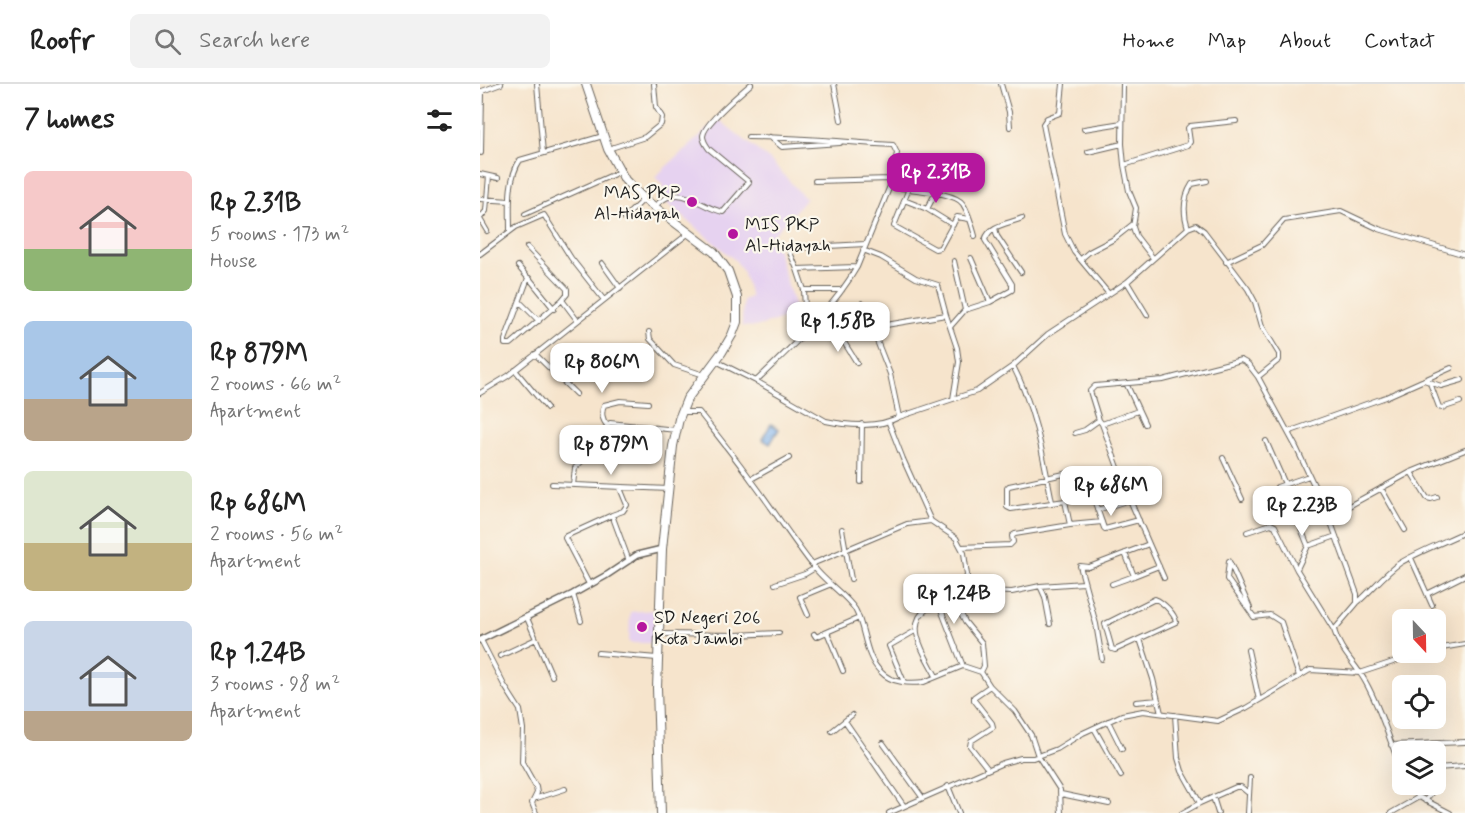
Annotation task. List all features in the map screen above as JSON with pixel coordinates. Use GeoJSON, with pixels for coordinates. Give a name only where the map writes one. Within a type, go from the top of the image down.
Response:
{"type":"FeatureCollection","features":[{"type":"Feature","properties":{"kind":"highway"},"geometry":{"type":"LineString","coordinates":[[586,84],[608,149],[619,172],[644,199],[714,252],[731,277],[737,297],[737,321],[732,335],[716,361],[687,399],[681,412],[673,447],[662,549],[658,658],[660,813]]}},
{"type":"Feature","properties":{"kind":"street"},"geometry":{"type":"LineString","coordinates":[[481,153],[481,91],[501,84]]}},
{"type":"Feature","properties":{"kind":"street"},"geometry":{"type":"LineString","coordinates":[[537,84],[543,153]]}},
{"type":"Feature","properties":{"kind":"street"},"geometry":{"type":"LineString","coordinates":[[608,149],[645,137],[661,124],[662,117],[656,107],[654,84]]}},
{"type":"Feature","properties":{"kind":"street"},"geometry":{"type":"LineString","coordinates":[[655,207],[664,197],[687,195],[723,213],[746,188],[749,182],[709,149],[704,142],[703,134],[711,123],[751,84]]}},
{"type":"Feature","properties":{"kind":"street"},"geometry":{"type":"LineString","coordinates":[[834,84],[841,120]]}},
{"type":"Feature","properties":{"kind":"street"},"geometry":{"type":"LineString","coordinates":[[1001,84],[1009,112],[1010,127]]}},
{"type":"Feature","properties":{"kind":"street"},"geometry":{"type":"LineString","coordinates":[[1063,84],[1060,114],[1047,118],[1044,124],[1065,234],[1074,252],[1109,294]]}},
{"type":"Feature","properties":{"kind":"street"},"geometry":{"type":"LineString","coordinates":[[1128,84],[1123,84],[1124,165],[1129,191],[1136,208],[1133,224],[1136,236],[1153,258]]}},
{"type":"Feature","properties":{"kind":"street"},"geometry":{"type":"LineString","coordinates":[[1124,165],[1188,145],[1190,126],[1236,121]]}},
{"type":"Feature","properties":{"kind":"street"},"geometry":{"type":"LineString","coordinates":[[1084,129],[1122,123]]}},
{"type":"Feature","properties":{"kind":"street"},"geometry":{"type":"LineString","coordinates":[[510,230],[510,201],[518,162],[604,136]]}},
{"type":"Feature","properties":{"kind":"street"},"geometry":{"type":"LineString","coordinates":[[748,137],[822,139],[893,145],[897,153],[890,186],[857,267],[843,290],[807,333],[756,381]]}},
{"type":"Feature","properties":{"kind":"street"},"geometry":{"type":"LineString","coordinates":[[770,137],[782,147],[823,146],[844,142]]}},
{"type":"Feature","properties":{"kind":"street"},"geometry":{"type":"LineString","coordinates":[[1088,152],[1122,144]]}},
{"type":"Feature","properties":{"kind":"street"},"geometry":{"type":"LineString","coordinates":[[525,214],[619,172]]}},
{"type":"Feature","properties":{"kind":"street"},"geometry":{"type":"LineString","coordinates":[[480,174],[498,178]]}},
{"type":"Feature","properties":{"kind":"street"},"geometry":{"type":"LineString","coordinates":[[487,231],[480,219],[486,211],[489,176]]}},
{"type":"Feature","properties":{"kind":"street"},"geometry":{"type":"LineString","coordinates":[[815,182],[891,179]]}},
{"type":"Feature","properties":{"kind":"street"},"geometry":{"type":"LineString","coordinates":[[1188,228],[1184,217],[1186,193],[1192,184],[1207,181]]}},
{"type":"Feature","properties":{"kind":"street"},"geometry":{"type":"LineString","coordinates":[[890,186],[908,190],[919,189],[959,199],[975,236]]}},
{"type":"Feature","properties":{"kind":"street"},"geometry":{"type":"LineString","coordinates":[[908,190],[894,227],[935,249],[940,248],[963,204]]}},
{"type":"Feature","properties":{"kind":"street"},"geometry":{"type":"LineString","coordinates":[[927,209],[935,194]]}},
{"type":"Feature","properties":{"kind":"street"},"geometry":{"type":"LineString","coordinates":[[480,199],[510,201]]}},
{"type":"Feature","properties":{"kind":"street"},"geometry":{"type":"LineString","coordinates":[[624,218],[644,199]]}},
{"type":"Feature","properties":{"kind":"street"},"geometry":{"type":"LineString","coordinates":[[904,200],[927,209],[952,225]]}},
{"type":"Feature","properties":{"kind":"street"},"geometry":{"type":"LineString","coordinates":[[1226,262],[1262,245],[1284,220],[1335,211],[1352,215],[1365,224],[1410,240],[1465,255]]}},
{"type":"Feature","properties":{"kind":"street"},"geometry":{"type":"LineString","coordinates":[[480,254],[503,238],[510,230],[546,215],[571,258],[604,300]]}},
{"type":"Feature","properties":{"kind":"street"},"geometry":{"type":"LineString","coordinates":[[957,217],[969,219]]}},
{"type":"Feature","properties":{"kind":"street"},"geometry":{"type":"LineString","coordinates":[[950,327],[965,310],[990,302],[1013,288],[985,240],[995,228],[1022,218]]}},
{"type":"Feature","properties":{"kind":"street"},"geometry":{"type":"LineString","coordinates":[[1081,259],[1089,252],[1114,239],[1133,224]]}},
{"type":"Feature","properties":{"kind":"street"},"geometry":{"type":"LineString","coordinates":[[716,361],[826,420],[837,423],[889,423],[899,417],[976,391],[1012,366],[1048,334],[1127,282],[1188,228],[1196,225],[1200,226],[1248,289],[1255,302],[1262,327],[1280,357],[1258,376]]}},
{"type":"Feature","properties":{"kind":"street"},"geometry":{"type":"LineString","coordinates":[[995,228],[997,236],[1021,272]]}},
{"type":"Feature","properties":{"kind":"street"},"geometry":{"type":"LineString","coordinates":[[480,393],[515,370],[689,233]]}},
{"type":"Feature","properties":{"kind":"street"},"geometry":{"type":"LineString","coordinates":[[805,308],[804,290],[789,250],[865,244]]}},
{"type":"Feature","properties":{"kind":"street"},"geometry":{"type":"LineString","coordinates":[[527,247],[567,289],[567,294],[554,309],[511,344],[505,344],[528,278]]}},
{"type":"Feature","properties":{"kind":"street"},"geometry":{"type":"LineString","coordinates":[[863,250],[881,257],[916,278],[938,285],[959,362],[953,400]]}},
{"type":"Feature","properties":{"kind":"street"},"geometry":{"type":"LineString","coordinates":[[971,258],[990,302]]}},
{"type":"Feature","properties":{"kind":"street"},"geometry":{"type":"LineString","coordinates":[[954,261],[965,310]]}},
{"type":"Feature","properties":{"kind":"street"},"geometry":{"type":"LineString","coordinates":[[602,263],[620,288]]}},
{"type":"Feature","properties":{"kind":"street"},"geometry":{"type":"LineString","coordinates":[[519,266],[554,309]]}},
{"type":"Feature","properties":{"kind":"street"},"geometry":{"type":"LineString","coordinates":[[797,269],[857,267]]}},
{"type":"Feature","properties":{"kind":"street"},"geometry":{"type":"LineString","coordinates":[[1127,282],[1147,315]]}},
{"type":"Feature","properties":{"kind":"street"},"geometry":{"type":"LineString","coordinates":[[804,290],[843,290]]}},
{"type":"Feature","properties":{"kind":"street"},"geometry":{"type":"LineString","coordinates":[[562,300],[577,320]]}},
{"type":"Feature","properties":{"kind":"street"},"geometry":{"type":"LineString","coordinates":[[520,302],[539,321]]}},
{"type":"Feature","properties":{"kind":"street"},"geometry":{"type":"LineString","coordinates":[[862,303],[890,374],[899,417]]}},
{"type":"Feature","properties":{"kind":"street"},"geometry":{"type":"LineString","coordinates":[[807,333],[870,327],[946,315]]}},
{"type":"Feature","properties":{"kind":"street"},"geometry":{"type":"LineString","coordinates":[[837,331],[857,363]]}},
{"type":"Feature","properties":{"kind":"street"},"geometry":{"type":"LineString","coordinates":[[649,332],[650,339],[674,365],[705,375]]}},
{"type":"Feature","properties":{"kind":"street"},"geometry":{"type":"LineString","coordinates":[[535,354],[576,394]]}},
{"type":"Feature","properties":{"kind":"street"},"geometry":{"type":"LineString","coordinates":[[1164,578],[1090,398],[1091,388],[1163,380],[1241,360],[1248,364],[1258,376],[1329,517],[1357,594],[1358,603]]}},
{"type":"Feature","properties":{"kind":"street"},"geometry":{"type":"LineString","coordinates":[[1012,366],[1025,389],[1043,451],[1052,502]]}},
{"type":"Feature","properties":{"kind":"street"},"geometry":{"type":"LineString","coordinates":[[1288,432],[1386,397],[1451,368]]}},
{"type":"Feature","properties":{"kind":"street"},"geometry":{"type":"LineString","coordinates":[[515,370],[547,408]]}},
{"type":"Feature","properties":{"kind":"street"},"geometry":{"type":"LineString","coordinates":[[1424,380],[1441,386],[1462,380]]}},
{"type":"Feature","properties":{"kind":"street"},"geometry":{"type":"LineString","coordinates":[[1430,383],[1439,407],[1460,402]]}},
{"type":"Feature","properties":{"kind":"street"},"geometry":{"type":"LineString","coordinates":[[1126,384],[1145,424]]}},
{"type":"Feature","properties":{"kind":"street"},"geometry":{"type":"LineString","coordinates":[[607,425],[602,412],[604,405],[620,402],[648,404]]}},
{"type":"Feature","properties":{"kind":"street"},"geometry":{"type":"LineString","coordinates":[[1102,424],[1138,411]]}},
{"type":"Feature","properties":{"kind":"street"},"geometry":{"type":"LineString","coordinates":[[681,412],[699,412],[814,566],[829,585],[848,601],[859,618],[869,653],[878,670],[890,678],[904,682],[924,682],[963,666],[981,672],[990,686],[1032,735],[1038,756],[1061,794],[1061,813]]}},
{"type":"Feature","properties":{"kind":"street"},"geometry":{"type":"LineString","coordinates":[[1075,433],[1099,420]]}},
{"type":"Feature","properties":{"kind":"street"},"geometry":{"type":"LineString","coordinates":[[573,485],[575,468],[584,459],[591,438],[600,435],[607,425],[613,423],[676,430]]}},
{"type":"Feature","properties":{"kind":"street"},"geometry":{"type":"LineString","coordinates":[[889,423],[931,521],[952,535],[962,547],[966,562],[964,594],[959,605],[965,622],[982,643],[984,666],[981,672]]}},
{"type":"Feature","properties":{"kind":"street"},"geometry":{"type":"LineString","coordinates":[[861,482],[862,424]]}},
{"type":"Feature","properties":{"kind":"street"},"geometry":{"type":"LineString","coordinates":[[1266,441],[1285,484]]}},
{"type":"Feature","properties":{"kind":"street"},"geometry":{"type":"LineString","coordinates":[[1329,517],[1411,472],[1465,450]]}},
{"type":"Feature","properties":{"kind":"street"},"geometry":{"type":"LineString","coordinates":[[751,480],[789,458]]}},
{"type":"Feature","properties":{"kind":"street"},"geometry":{"type":"LineString","coordinates":[[1223,458],[1242,499]]}},
{"type":"Feature","properties":{"kind":"street"},"geometry":{"type":"LineString","coordinates":[[1092,497],[1011,509],[1007,507],[1008,486],[1078,471],[1083,477],[1092,497],[1104,528],[1107,530],[1139,520]]}},
{"type":"Feature","properties":{"kind":"street"},"geometry":{"type":"LineString","coordinates":[[1411,472],[1427,498],[1437,497]]}},
{"type":"Feature","properties":{"kind":"street"},"geometry":{"type":"LineString","coordinates":[[1280,494],[1277,487],[1309,476]]}},
{"type":"Feature","properties":{"kind":"street"},"geometry":{"type":"LineString","coordinates":[[552,484],[669,489]]}},
{"type":"Feature","properties":{"kind":"street"},"geometry":{"type":"LineString","coordinates":[[590,585],[565,537],[623,511],[627,505],[619,488]]}},
{"type":"Feature","properties":{"kind":"street"},"geometry":{"type":"LineString","coordinates":[[1381,488],[1405,530]]}},
{"type":"Feature","properties":{"kind":"street"},"geometry":{"type":"LineString","coordinates":[[1097,510],[1130,500]]}},
{"type":"Feature","properties":{"kind":"street"},"geometry":{"type":"LineString","coordinates":[[1065,501],[1070,525]]}},
{"type":"Feature","properties":{"kind":"street"},"geometry":{"type":"LineString","coordinates":[[612,515],[629,561]]}},
{"type":"Feature","properties":{"kind":"street"},"geometry":{"type":"LineString","coordinates":[[775,584],[805,574],[814,566],[907,524],[931,521]]}},
{"type":"Feature","properties":{"kind":"street"},"geometry":{"type":"LineString","coordinates":[[1298,521],[1308,546]]}},
{"type":"Feature","properties":{"kind":"street"},"geometry":{"type":"LineString","coordinates":[[962,547],[1010,545],[1013,542],[1012,536],[1015,534],[1102,522]]}},
{"type":"Feature","properties":{"kind":"street"},"geometry":{"type":"LineString","coordinates":[[1247,532],[1274,524],[1297,570],[1334,630],[1342,650],[1370,689],[1391,745],[1465,742]]}},
{"type":"Feature","properties":{"kind":"street"},"geometry":{"type":"LineString","coordinates":[[842,529],[851,579]]}},
{"type":"Feature","properties":{"kind":"street"},"geometry":{"type":"LineString","coordinates":[[1334,630],[1386,574],[1411,558],[1465,532]]}},
{"type":"Feature","properties":{"kind":"street"},"geometry":{"type":"LineString","coordinates":[[1297,570],[1308,546],[1336,536]]}},
{"type":"Feature","properties":{"kind":"street"},"geometry":{"type":"LineString","coordinates":[[1102,659],[1096,624],[1080,566],[1089,567],[1149,544]]}},
{"type":"Feature","properties":{"kind":"street"},"geometry":{"type":"LineString","coordinates":[[536,798],[536,787],[522,762],[523,729],[520,710],[480,640],[590,585],[637,555],[662,549]]}},
{"type":"Feature","properties":{"kind":"street"},"geometry":{"type":"LineString","coordinates":[[1125,553],[1134,576]]}},
{"type":"Feature","properties":{"kind":"street"},"geometry":{"type":"LineString","coordinates":[[1411,558],[1432,605]]}},
{"type":"Feature","properties":{"kind":"street"},"geometry":{"type":"LineString","coordinates":[[1229,561],[1250,608],[1254,617],[1227,579],[1229,561]]}},
{"type":"Feature","properties":{"kind":"street"},"geometry":{"type":"LineString","coordinates":[[1112,584],[1159,566]]}},
{"type":"Feature","properties":{"kind":"street"},"geometry":{"type":"LineString","coordinates":[[1427,594],[1465,575]]}},
{"type":"Feature","properties":{"kind":"street"},"geometry":{"type":"LineString","coordinates":[[964,594],[979,591],[1012,592],[1040,586],[1084,583]]}},
{"type":"Feature","properties":{"kind":"street"},"geometry":{"type":"LineString","coordinates":[[808,615],[800,597],[829,585]]}},
{"type":"Feature","properties":{"kind":"street"},"geometry":{"type":"LineString","coordinates":[[1040,586],[1045,597],[1050,624]]}},
{"type":"Feature","properties":{"kind":"street"},"geometry":{"type":"LineString","coordinates":[[573,594],[581,621]]}},
{"type":"Feature","properties":{"kind":"street"},"geometry":{"type":"LineString","coordinates":[[1096,624],[1105,624],[1157,599],[1175,617],[1176,622],[1115,650],[1110,645],[1105,624]]}},
{"type":"Feature","properties":{"kind":"street"},"geometry":{"type":"LineString","coordinates":[[936,676],[915,631],[918,620],[923,612],[959,605]]}},
{"type":"Feature","properties":{"kind":"street"},"geometry":{"type":"LineString","coordinates":[[940,607],[963,666]]}},
{"type":"Feature","properties":{"kind":"street"},"geometry":{"type":"LineString","coordinates":[[1254,617],[1270,615],[1281,622],[1299,676]]}},
{"type":"Feature","properties":{"kind":"street"},"geometry":{"type":"LineString","coordinates":[[527,618],[552,676]]}},
{"type":"Feature","properties":{"kind":"street"},"geometry":{"type":"LineString","coordinates":[[814,634],[819,636],[859,618]]}},
{"type":"Feature","properties":{"kind":"street"},"geometry":{"type":"LineString","coordinates":[[904,682],[889,646],[915,631]]}},
{"type":"Feature","properties":{"kind":"street"},"geometry":{"type":"LineString","coordinates":[[828,632],[843,671]]}},
{"type":"Feature","properties":{"kind":"street"},"geometry":{"type":"LineString","coordinates":[[659,634],[779,633]]}},
{"type":"Feature","properties":{"kind":"street"},"geometry":{"type":"LineString","coordinates":[[500,656],[536,639]]}},
{"type":"Feature","properties":{"kind":"street"},"geometry":{"type":"LineString","coordinates":[[1140,639],[1161,713]]}},
{"type":"Feature","properties":{"kind":"street"},"geometry":{"type":"LineString","coordinates":[[1446,647],[1465,644]]}},
{"type":"Feature","properties":{"kind":"street"},"geometry":{"type":"LineString","coordinates":[[1248,650],[1259,700]]}},
{"type":"Feature","properties":{"kind":"street"},"geometry":{"type":"LineString","coordinates":[[598,653],[658,658]]}},
{"type":"Feature","properties":{"kind":"street"},"geometry":{"type":"LineString","coordinates":[[888,813],[1002,763],[1038,756],[1108,721],[1143,711],[1218,721],[1310,670],[1360,673],[1392,662]]}},
{"type":"Feature","properties":{"kind":"street"},"geometry":{"type":"LineString","coordinates":[[988,769],[970,746],[971,741],[993,727],[993,723],[974,700],[974,697],[990,686]]}},
{"type":"Feature","properties":{"kind":"street"},"geometry":{"type":"LineString","coordinates":[[1136,702],[1158,700]]}},
{"type":"Feature","properties":{"kind":"street"},"geometry":{"type":"LineString","coordinates":[[832,731],[852,715]]}},
{"type":"Feature","properties":{"kind":"street"},"geometry":{"type":"LineString","coordinates":[[1176,715],[1178,758],[1182,771],[1200,803]]}},
{"type":"Feature","properties":{"kind":"street"},"geometry":{"type":"LineString","coordinates":[[845,721],[904,806]]}},
{"type":"Feature","properties":{"kind":"street"},"geometry":{"type":"LineString","coordinates":[[1108,721],[1122,749]]}},
{"type":"Feature","properties":{"kind":"street"},"geometry":{"type":"LineString","coordinates":[[1094,728],[1121,776]]}},
{"type":"Feature","properties":{"kind":"street"},"geometry":{"type":"LineString","coordinates":[[883,743],[922,797]]}},
{"type":"Feature","properties":{"kind":"street"},"geometry":{"type":"LineString","coordinates":[[1446,767],[1465,766]]}},
{"type":"Feature","properties":{"kind":"street"},"geometry":{"type":"LineString","coordinates":[[1248,813],[1247,792],[1250,778]]}},
{"type":"Feature","properties":{"kind":"street"},"geometry":{"type":"LineString","coordinates":[[948,786],[959,813]]}},
{"type":"Feature","properties":{"kind":"street"},"geometry":{"type":"LineString","coordinates":[[1184,812],[1236,787],[1241,787],[1247,792]]}},
{"type":"Feature","properties":{"kind":"street"},"geometry":{"type":"LineString","coordinates":[[536,813],[532,803],[536,798],[565,789]]}},
{"type":"Feature","properties":{"kind":"street"},"geometry":{"type":"LineString","coordinates":[[1061,794],[1109,804]]}},
{"type":"Feature","properties":{"kind":"street"},"geometry":{"type":"LineString","coordinates":[[1425,801],[1430,795]]}},
{"type":"Feature","properties":{"kind":"street"},"geometry":{"type":"LineString","coordinates":[[1213,797],[1218,813]]}},
{"type":"Feature","properties":{"kind":"street"},"geometry":{"type":"LineString","coordinates":[[1391,813],[1419,797],[1450,813]]}},
{"type":"Feature","properties":{"kind":"shaded area"},"geometry":{"type":"Polygon","coordinates":[[[718,119],[770,160],[806,199],[773,235],[797,315],[755,327],[742,326],[743,300],[751,297],[743,272],[736,261],[657,195],[664,186],[655,177],[718,119]]]}},
{"type":"Feature","properties":{"kind":"shaded area","name":"SD Negeri 206 Kota Jambi"},"geometry":{"type":"Polygon","coordinates":[[[655,610],[654,643],[629,643],[630,612],[655,610]]]}},
{"type":"Feature","properties":{"kind":"water"},"geometry":{"type":"Polygon","coordinates":[[[771,424],[779,429],[770,444],[762,439],[771,424]]]}},
{"type":"Feature","properties":{"kind":"place","name":"MAS PKP Al-Hidayah"},"geometry":{"type":"Point","coordinates":[692,202]}},
{"type":"Feature","properties":{"kind":"place","name":"MIS PKP Al-Hidayah"},"geometry":{"type":"Point","coordinates":[733,234]}},
{"type":"Feature","properties":{"kind":"place","name":"SD Negeri 206 Kota Jambi"},"geometry":{"type":"Point","coordinates":[642,627]}}]}
